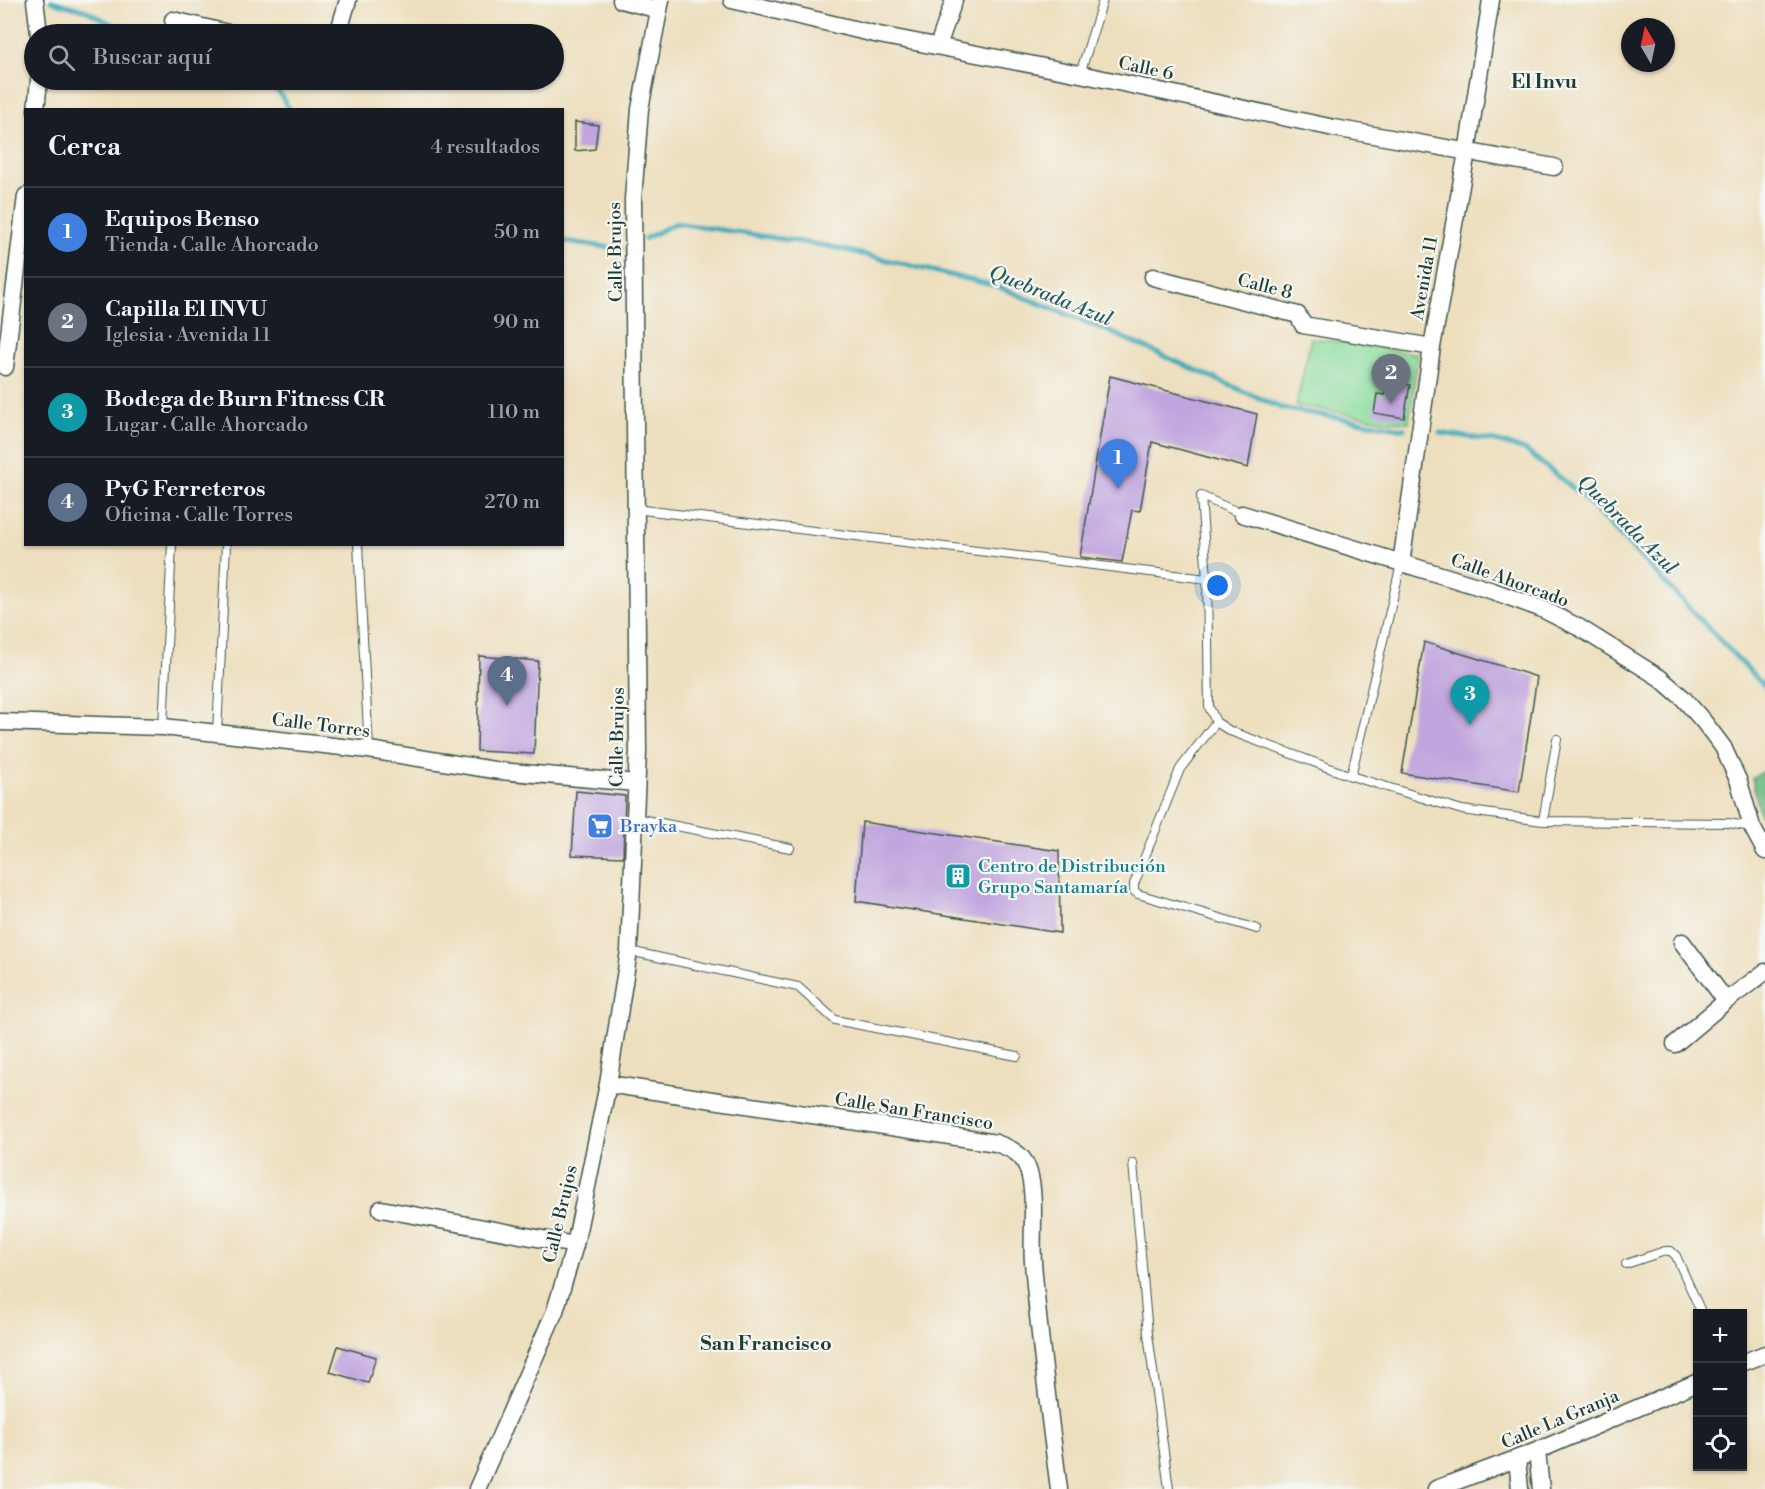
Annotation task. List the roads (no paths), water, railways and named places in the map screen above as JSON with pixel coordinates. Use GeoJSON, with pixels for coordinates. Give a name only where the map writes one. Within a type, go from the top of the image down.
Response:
{"type":"FeatureCollection","features":[{"type":"Feature","properties":{"kind":"street"},"geometry":{"type":"LineString","coordinates":[[35,0],[38,24]]}},
{"type":"Feature","properties":{"kind":"street"},"geometry":{"type":"LineString","coordinates":[[341,24],[348,0]]}},
{"type":"Feature","properties":{"kind":"street"},"geometry":{"type":"LineString","coordinates":[[621,0],[660,5]]}},
{"type":"Feature","properties":{"kind":"street","name":"Calle 6"},"geometry":{"type":"LineString","coordinates":[[732,0],[879,35],[1080,74],[1334,128],[1554,167]]}},
{"type":"Feature","properties":{"kind":"street"},"geometry":{"type":"LineString","coordinates":[[938,46],[954,0]]}},
{"type":"Feature","properties":{"kind":"street","name":"Avenida 11"},"geometry":{"type":"LineString","coordinates":[[1401,564],[1432,347],[1467,152],[1491,0]]}},
{"type":"Feature","properties":{"kind":"street","name":"Calle Brujos"},"geometry":{"type":"LineString","coordinates":[[477,1489],[555,1311],[576,1245],[608,1084],[629,951],[638,751],[633,199],[640,110],[660,5]]}},
{"type":"Feature","properties":{"kind":"street"},"geometry":{"type":"LineString","coordinates":[[173,20],[190,24]]}},
{"type":"Feature","properties":{"kind":"street"},"geometry":{"type":"LineString","coordinates":[[36,108],[38,90]]}},
{"type":"Feature","properties":{"kind":"street"},"geometry":{"type":"LineString","coordinates":[[5,368],[24,212]]}},
{"type":"Feature","properties":{"kind":"street","name":"Calle 8"},"geometry":{"type":"LineString","coordinates":[[1153,277],[1298,315],[1303,325],[1432,347]]}},
{"type":"Feature","properties":{"kind":"street","name":"Calle Ahorcado"},"geometry":{"type":"LineString","coordinates":[[1242,514],[1493,591],[1542,609],[1580,628],[1660,678],[1683,698],[1723,747],[1739,782],[1752,827],[1765,851]]}},
{"type":"Feature","properties":{"kind":"street","name":"Calle Torres"},"geometry":{"type":"LineString","coordinates":[[0,722],[163,727],[369,750],[500,771],[636,783]]}},
{"type":"Feature","properties":{"kind":"street"},"geometry":{"type":"LineString","coordinates":[[1682,942],[1726,1001]]}},
{"type":"Feature","properties":{"kind":"street"},"geometry":{"type":"LineString","coordinates":[[1675,1044],[1765,972]]}},
{"type":"Feature","properties":{"kind":"street","name":"Calle San Francisco"},"geometry":{"type":"LineString","coordinates":[[608,1084],[996,1143],[1012,1149],[1021,1156],[1027,1166],[1031,1182],[1032,1248],[1037,1323],[1059,1489]]}},
{"type":"Feature","properties":{"kind":"street"},"geometry":{"type":"LineString","coordinates":[[381,1209],[576,1245]]}},
{"type":"Feature","properties":{"kind":"street"},"geometry":{"type":"LineString","coordinates":[[1747,1361],[1765,1354]]}},
{"type":"Feature","properties":{"kind":"street","name":"Calle La Granja"},"geometry":{"type":"LineString","coordinates":[[1436,1489],[1537,1451],[1693,1384]]}},
{"type":"Feature","properties":{"kind":"street"},"geometry":{"type":"LineString","coordinates":[[1537,1451],[1541,1489]]}},
{"type":"Feature","properties":{"kind":"street"},"geometry":{"type":"LineString","coordinates":[[1517,1459],[1520,1489]]}},
{"type":"Feature","properties":{"kind":"lane"},"geometry":{"type":"LineString","coordinates":[[1080,74],[1103,0]]}},
{"type":"Feature","properties":{"kind":"lane"},"geometry":{"type":"LineString","coordinates":[[1242,514],[1201,496],[1207,579],[1209,707],[1216,722],[1230,732],[1351,776],[1462,810],[1543,821],[1728,823],[1752,827]]}},
{"type":"Feature","properties":{"kind":"lane"},"geometry":{"type":"LineString","coordinates":[[635,509],[1207,579]]}},
{"type":"Feature","properties":{"kind":"lane"},"geometry":{"type":"LineString","coordinates":[[163,727],[172,546]]}},
{"type":"Feature","properties":{"kind":"lane"},"geometry":{"type":"LineString","coordinates":[[217,733],[226,546]]}},
{"type":"Feature","properties":{"kind":"lane"},"geometry":{"type":"LineString","coordinates":[[358,546],[369,750]]}},
{"type":"Feature","properties":{"kind":"lane"},"geometry":{"type":"LineString","coordinates":[[1351,776],[1401,564]]}},
{"type":"Feature","properties":{"kind":"lane"},"geometry":{"type":"LineString","coordinates":[[1216,722],[1179,769],[1134,884],[1134,891],[1257,929]]}},
{"type":"Feature","properties":{"kind":"lane"},"geometry":{"type":"LineString","coordinates":[[1543,821],[1557,739]]}},
{"type":"Feature","properties":{"kind":"lane"},"geometry":{"type":"LineString","coordinates":[[635,818],[790,848]]}},
{"type":"Feature","properties":{"kind":"lane"},"geometry":{"type":"LineString","coordinates":[[629,951],[798,987],[836,1020],[1017,1056]]}},
{"type":"Feature","properties":{"kind":"lane"},"geometry":{"type":"LineString","coordinates":[[1134,1163],[1148,1334],[1169,1489]]}},
{"type":"Feature","properties":{"kind":"lane"},"geometry":{"type":"LineString","coordinates":[[1626,1264],[1671,1251],[1676,1256],[1700,1309]]}},
{"type":"Feature","properties":{"kind":"waterway","name":"Quebrada Azul"},"geometry":{"type":"LineString","coordinates":[[51,1],[87,11],[112,24]]}},
{"type":"Feature","properties":{"kind":"waterway","name":"Quebrada Azul"},"geometry":{"type":"LineString","coordinates":[[275,90],[289,108]]}},
{"type":"Feature","properties":{"kind":"waterway","name":"Quebrada Azul"},"geometry":{"type":"LineString","coordinates":[[644,239],[676,223],[828,246],[996,286],[1108,331],[1281,408],[1404,429]]}},
{"type":"Feature","properties":{"kind":"waterway","name":"Quebrada Azul"},"geometry":{"type":"LineString","coordinates":[[564,241],[621,249]]}},
{"type":"Feature","properties":{"kind":"waterway","name":"Quebrada Azul"},"geometry":{"type":"LineString","coordinates":[[1440,433],[1496,441],[1525,450],[1578,492],[1765,687]]}},
{"type":"Feature","properties":{"kind":"place","name":"Capilla El INVU"},"geometry":{"type":"Point","coordinates":[1391,404]}},
{"type":"Feature","properties":{"kind":"place","name":"Equipos Benso"},"geometry":{"type":"Point","coordinates":[1118,489]}},
{"type":"Feature","properties":{"kind":"place","name":"PyG Ferreteros"},"geometry":{"type":"Point","coordinates":[507,706]}},
{"type":"Feature","properties":{"kind":"place","name":"Bodega de Burn Fitness CR"},"geometry":{"type":"Point","coordinates":[1470,725]}},
{"type":"Feature","properties":{"kind":"place","name":"Brayka"},"geometry":{"type":"Point","coordinates":[600,826]}},
{"type":"Feature","properties":{"kind":"place","name":"Centro de Distribución Grupo Santamaría"},"geometry":{"type":"Point","coordinates":[958,876]}},
{"type":"Feature","properties":{"kind":"district","name":"El Invu"},"geometry":{"type":"Point","coordinates":[1544,81]}},
{"type":"Feature","properties":{"kind":"district","name":"San Francisco"},"geometry":{"type":"Point","coordinates":[766,1343]}}]}
